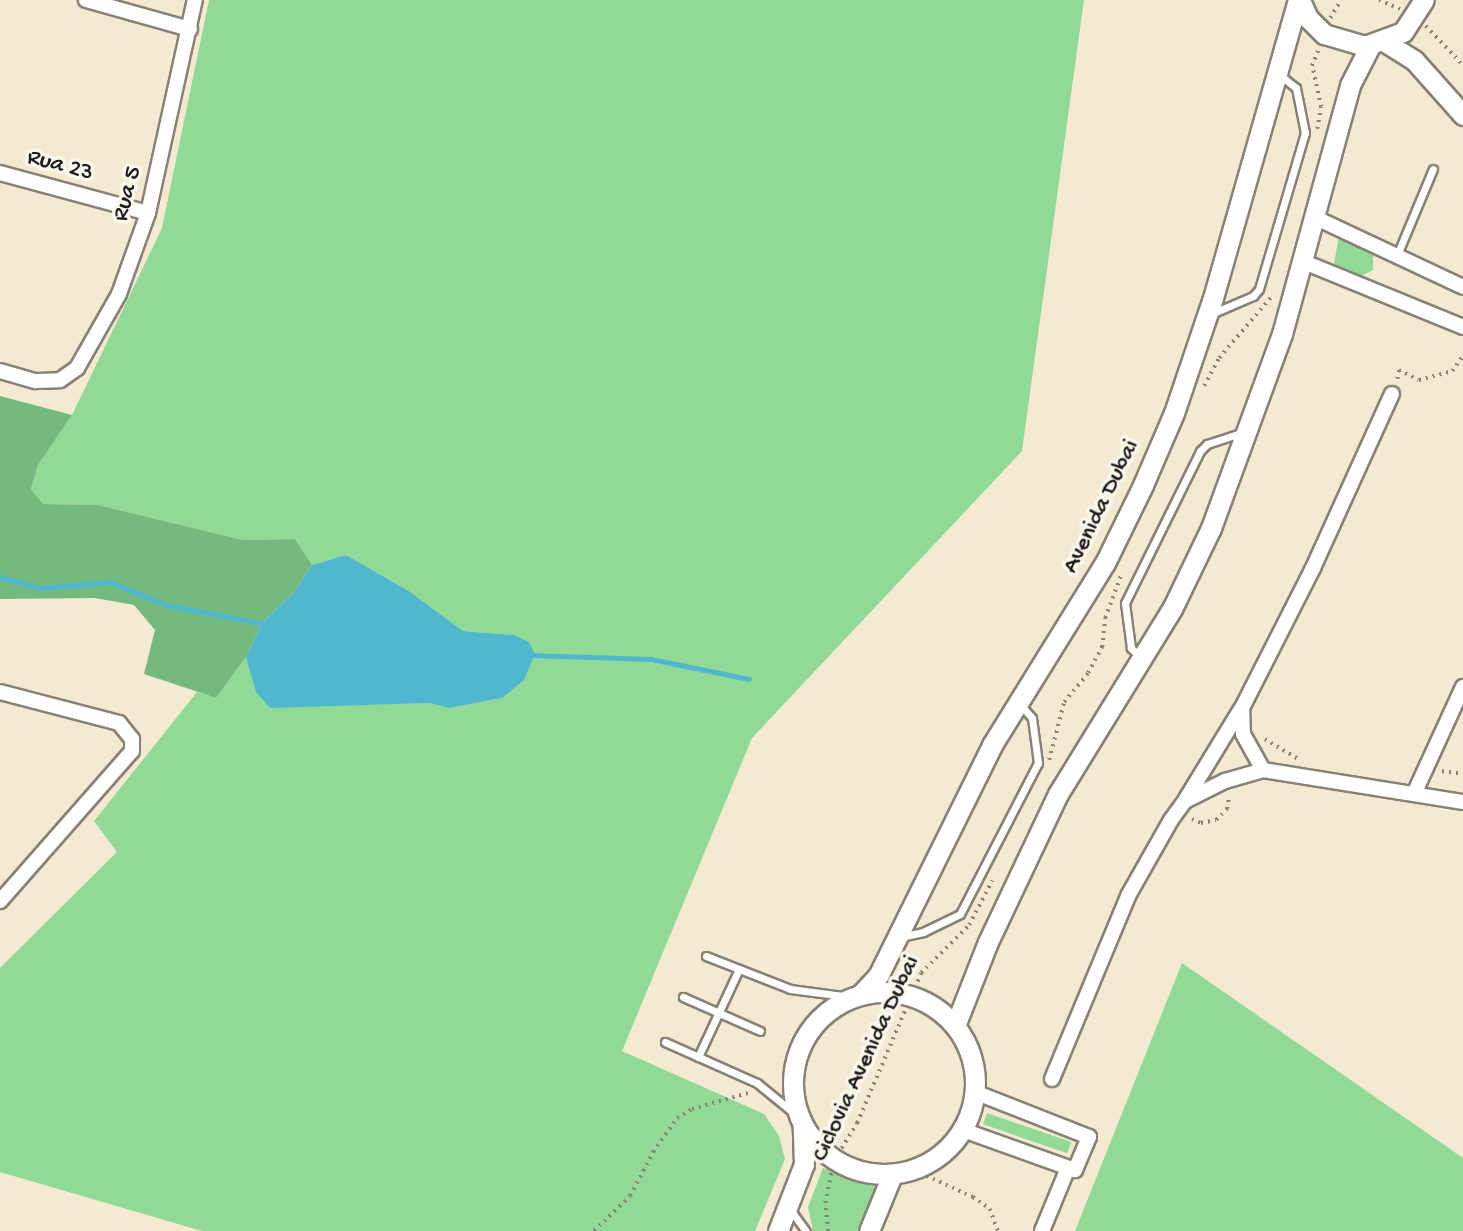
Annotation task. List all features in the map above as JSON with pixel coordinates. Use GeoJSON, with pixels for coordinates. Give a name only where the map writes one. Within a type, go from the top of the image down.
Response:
{"type":"FeatureCollection","features":[{"type":"Feature","properties":{"kind":"street"},"geometry":{"type":"LineString","coordinates":[[86,0],[190,29]]}},
{"type":"Feature","properties":{"kind":"street","name":"Rua 5"},"geometry":{"type":"LineString","coordinates":[[0,371],[36,381],[60,380],[77,368],[119,294],[148,213],[195,0]]}},
{"type":"Feature","properties":{"kind":"street","name":"Avenida Dubai"},"geometry":{"type":"LineString","coordinates":[[1299,0],[1308,18],[1324,34]]}},
{"type":"Feature","properties":{"kind":"street","name":"Avenida Dubai"},"geometry":{"type":"LineString","coordinates":[[778,1231],[804,1164],[801,1122],[792,1078],[801,1043],[825,1013],[856,996],[878,976],[899,937],[952,821],[1105,563],[1138,496],[1174,413],[1207,315],[1299,0]]}},
{"type":"Feature","properties":{"kind":"street"},"geometry":{"type":"LineString","coordinates":[[955,1026],[988,942],[1058,794],[1143,660],[1211,528],[1249,432],[1304,262],[1350,85],[1378,43],[1410,24],[1424,0]]}},
{"type":"Feature","properties":{"kind":"street"},"geometry":{"type":"LineString","coordinates":[[1324,34],[1344,44],[1378,43],[1414,60],[1463,115]]}},
{"type":"Feature","properties":{"kind":"street","name":"Rua 23"},"geometry":{"type":"LineString","coordinates":[[0,173],[148,213]]}},
{"type":"Feature","properties":{"kind":"street"},"geometry":{"type":"LineString","coordinates":[[1316,218],[1463,287]]}},
{"type":"Feature","properties":{"kind":"street"},"geometry":{"type":"LineString","coordinates":[[1304,262],[1463,327]]}},
{"type":"Feature","properties":{"kind":"street"},"geometry":{"type":"LineString","coordinates":[[1052,1079],[1128,896],[1242,708],[1314,568],[1392,394]]}},
{"type":"Feature","properties":{"kind":"street"},"geometry":{"type":"LineString","coordinates":[[1414,794],[1463,687]]}},
{"type":"Feature","properties":{"kind":"street"},"geometry":{"type":"LineString","coordinates":[[0,692],[119,723],[132,739],[132,751],[0,901]]}},
{"type":"Feature","properties":{"kind":"street"},"geometry":{"type":"LineString","coordinates":[[1242,708],[1243,734],[1263,770]]}},
{"type":"Feature","properties":{"kind":"street"},"geometry":{"type":"LineString","coordinates":[[1185,801],[1225,781],[1263,770],[1463,802]]}},
{"type":"Feature","properties":{"kind":"street"},"geometry":{"type":"LineString","coordinates":[[801,1122],[834,1160],[852,1169],[892,1175],[914,1170],[934,1160],[963,1130],[975,1092],[974,1069],[955,1026],[911,996],[856,996]]}},
{"type":"Feature","properties":{"kind":"street"},"geometry":{"type":"LineString","coordinates":[[963,1130],[1075,1170],[1089,1136],[975,1092]]}},
{"type":"Feature","properties":{"kind":"street"},"geometry":{"type":"LineString","coordinates":[[1042,1231],[1068,1168]]}},
{"type":"Feature","properties":{"kind":"street"},"geometry":{"type":"LineString","coordinates":[[869,1231],[892,1175]]}},
{"type":"Feature","properties":{"kind":"lane"},"geometry":{"type":"LineString","coordinates":[[1207,315],[1253,296],[1263,276],[1306,125],[1296,88],[1278,73]]}},
{"type":"Feature","properties":{"kind":"lane"},"geometry":{"type":"LineString","coordinates":[[1397,255],[1433,169]]}},
{"type":"Feature","properties":{"kind":"lane"},"geometry":{"type":"LineString","coordinates":[[1143,660],[1131,648],[1125,603],[1200,451],[1207,444],[1249,432]]}},
{"type":"Feature","properties":{"kind":"lane"},"geometry":{"type":"LineString","coordinates":[[899,937],[923,933],[960,914],[1038,763],[1032,718],[1019,704]]}},
{"type":"Feature","properties":{"kind":"lane"},"geometry":{"type":"LineString","coordinates":[[706,956],[790,989],[856,996]]}},
{"type":"Feature","properties":{"kind":"lane"},"geometry":{"type":"LineString","coordinates":[[698,1057],[739,969]]}},
{"type":"Feature","properties":{"kind":"lane"},"geometry":{"type":"LineString","coordinates":[[683,997],[760,1031]]}},
{"type":"Feature","properties":{"kind":"lane"},"geometry":{"type":"LineString","coordinates":[[665,1042],[762,1088],[801,1122]]}},
{"type":"Feature","properties":{"kind":"lane"},"geometry":{"type":"LineString","coordinates":[[788,1208],[806,1231]]}},
{"type":"Feature","properties":{"kind":"path"},"geometry":{"type":"LineString","coordinates":[[1317,131],[1321,107],[1312,66],[1341,0]]}},
{"type":"Feature","properties":{"kind":"path"},"geometry":{"type":"LineString","coordinates":[[1200,395],[1211,369],[1265,309],[1276,282]]}},
{"type":"Feature","properties":{"kind":"path"},"geometry":{"type":"LineString","coordinates":[[1392,394],[1399,370],[1419,380],[1452,371],[1463,356]]}},
{"type":"Feature","properties":{"kind":"path"},"geometry":{"type":"LineString","coordinates":[[1045,768],[1064,702],[1088,673],[1102,647],[1105,618],[1123,569]]}},
{"type":"Feature","properties":{"kind":"path","name":"Ciclovia Avenida Dubai"},"geometry":{"type":"LineString","coordinates":[[828,1231],[825,1203],[834,1160],[858,1123],[911,996],[934,956],[969,925],[994,877]]}},
{"type":"Feature","properties":{"kind":"path"},"geometry":{"type":"LineString","coordinates":[[594,1231],[630,1196],[653,1152],[677,1118],[692,1109],[762,1088]]}},
{"type":"Feature","properties":{"kind":"path"},"geometry":{"type":"LineString","coordinates":[[914,1170],[973,1197],[990,1209],[998,1231]]}},
{"type":"Feature","properties":{"kind":"green space"},"geometry":{"type":"Polygon","coordinates":[[[209,0],[1084,0],[1022,451],[752,738],[622,1051],[764,1114],[779,1136],[785,1159],[755,1231],[202,1231],[0,1172],[0,968],[117,852],[94,821],[197,692],[216,698],[246,657],[270,707],[430,703],[449,708],[502,698],[514,635],[463,631],[409,591],[346,555],[312,565],[295,539],[243,540],[98,505],[43,504],[31,489],[38,465],[72,415],[162,228],[209,0]]]}},
{"type":"Feature","properties":{"kind":"green space"},"geometry":{"type":"Polygon","coordinates":[[[1339,236],[1373,251],[1373,270],[1361,276],[1334,264],[1339,236]]]}},
{"type":"Feature","properties":{"kind":"green space"},"geometry":{"type":"Polygon","coordinates":[[[0,396],[72,415],[38,465],[31,489],[43,504],[98,505],[243,540],[295,539],[312,565],[295,591],[262,623],[246,657],[216,698],[144,674],[155,630],[134,605],[95,598],[0,599],[0,396]]]}},
{"type":"Feature","properties":{"kind":"green space"},"geometry":{"type":"Polygon","coordinates":[[[1182,963],[1463,1158],[1463,1231],[1075,1231],[1182,963]]]}},
{"type":"Feature","properties":{"kind":"green space"},"geometry":{"type":"Polygon","coordinates":[[[987,1113],[1071,1142],[1067,1153],[983,1124],[987,1113]]]}},
{"type":"Feature","properties":{"kind":"green space"},"geometry":{"type":"Polygon","coordinates":[[[823,1168],[876,1187],[857,1231],[813,1231],[808,1207],[823,1168]]]}},
{"type":"Feature","properties":{"kind":"water"},"geometry":{"type":"Polygon","coordinates":[[[346,555],[409,591],[463,631],[514,635],[529,642],[535,654],[524,680],[502,698],[449,708],[430,703],[270,708],[256,692],[246,657],[262,623],[295,591],[312,565],[346,555]]]}},
{"type":"Feature","properties":{"kind":"waterway"},"geometry":{"type":"LineString","coordinates":[[0,577],[40,588],[110,582],[167,605],[266,624]]}},
{"type":"Feature","properties":{"kind":"waterway"},"geometry":{"type":"LineString","coordinates":[[530,655],[651,659],[749,679]]}}]}
